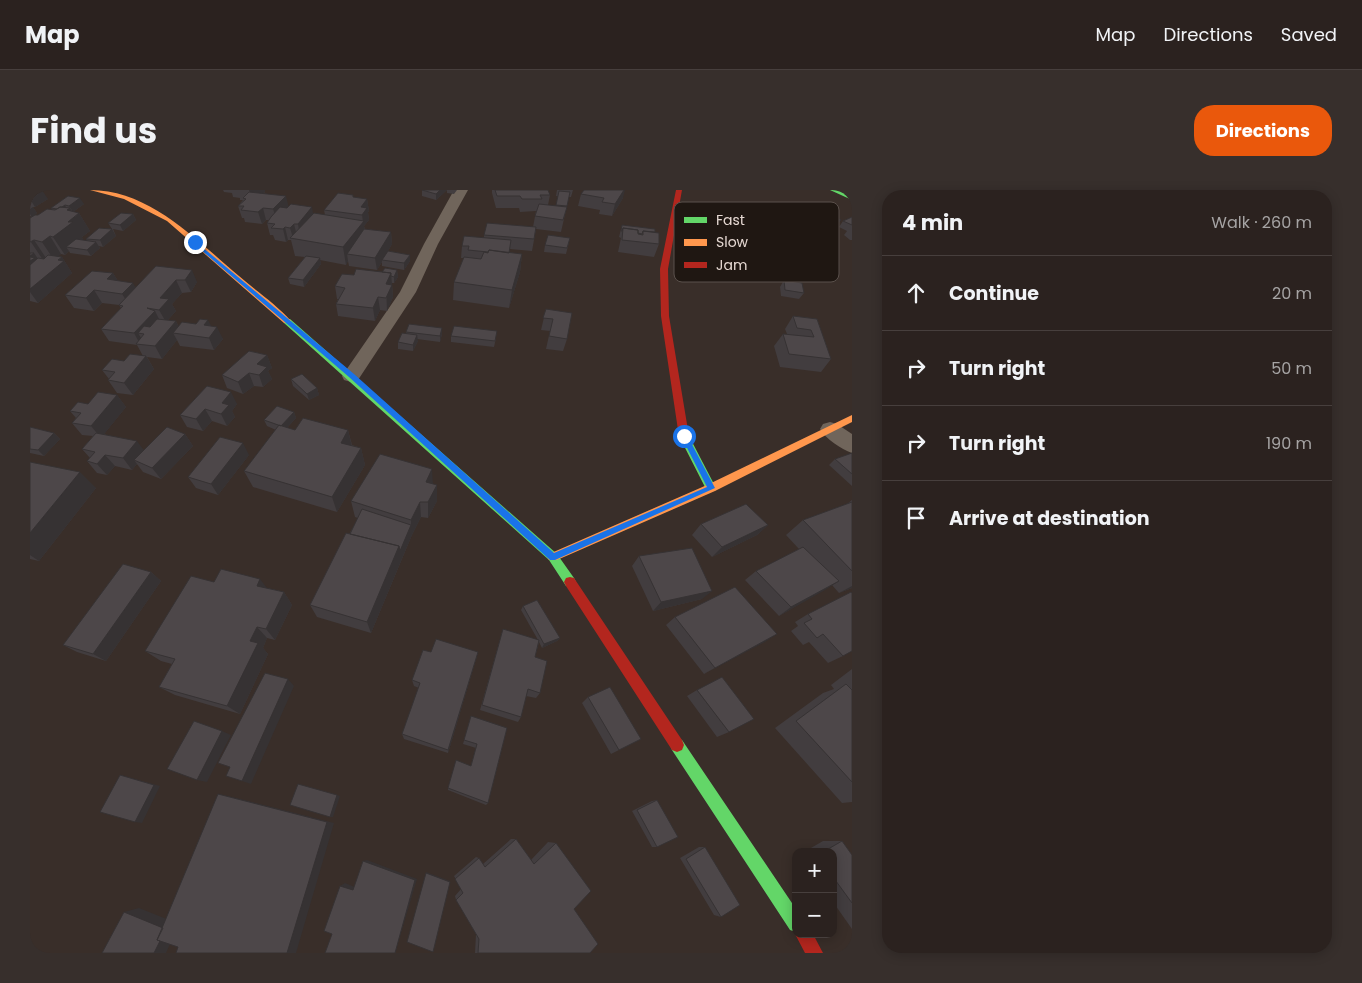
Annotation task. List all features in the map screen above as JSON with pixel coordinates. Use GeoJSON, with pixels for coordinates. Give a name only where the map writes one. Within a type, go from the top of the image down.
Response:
{"type":"FeatureCollection","features":[{"type":"Feature","properties":{"kind":"street"},"geometry":{"type":"LineString","coordinates":[[93,190],[126,198],[169,220],[351,376],[553,558],[792,918]]}},
{"type":"Feature","properties":{"kind":"street"},"geometry":{"type":"LineString","coordinates":[[351,376],[408,292],[431,244],[461,190]]}},
{"type":"Feature","properties":{"kind":"street"},"geometry":{"type":"LineString","coordinates":[[834,190],[852,198]]}},
{"type":"Feature","properties":{"kind":"street"},"geometry":{"type":"LineString","coordinates":[[674,212],[664,269],[665,316],[684,436],[711,488]]}},
{"type":"Feature","properties":{"kind":"street"},"geometry":{"type":"LineString","coordinates":[[553,558],[711,488],[852,418]]}},
{"type":"Feature","properties":{"kind":"street"},"geometry":{"type":"LineString","coordinates":[[830,429],[852,445]]}},
{"type":"Feature","properties":{"kind":"street"},"geometry":{"type":"LineString","coordinates":[[805,938],[815,953]]}},
{"type":"Feature","properties":{"kind":"building"},"geometry":{"type":"Polygon","coordinates":[[[422,190],[440,190],[436,194],[422,190]]]}},
{"type":"Feature","properties":{"kind":"building"},"geometry":{"type":"Polygon","coordinates":[[[495,190],[548,190],[550,195],[540,195],[542,199],[522,199],[520,196],[497,196],[495,190]]]}},
{"type":"Feature","properties":{"kind":"building"},"geometry":{"type":"Polygon","coordinates":[[[584,190],[624,190],[615,204],[602,202],[604,198],[581,194],[584,190]]]}},
{"type":"Feature","properties":{"kind":"building"},"geometry":{"type":"Polygon","coordinates":[[[559,191],[570,192],[567,206],[556,205],[559,191]]]}},
{"type":"Feature","properties":{"kind":"building"},"geometry":{"type":"Polygon","coordinates":[[[249,192],[286,196],[273,209],[263,208],[258,212],[241,210],[244,206],[238,206],[246,199],[243,198],[249,192]]]}},
{"type":"Feature","properties":{"kind":"building"},"geometry":{"type":"Polygon","coordinates":[[[338,193],[367,199],[361,207],[367,208],[362,215],[324,210],[338,193]]]}},
{"type":"Feature","properties":{"kind":"building"},"geometry":{"type":"Polygon","coordinates":[[[68,196],[80,198],[69,206],[65,205],[57,209],[51,208],[68,196]]]}},
{"type":"Feature","properties":{"kind":"building"},"geometry":{"type":"Polygon","coordinates":[[[291,204],[312,207],[298,224],[294,224],[290,228],[271,228],[275,224],[267,223],[271,217],[280,207],[287,208],[291,204]]]}},
{"type":"Feature","properties":{"kind":"building"},"geometry":{"type":"Polygon","coordinates":[[[539,204],[567,207],[563,220],[535,216],[539,204]]]}},
{"type":"Feature","properties":{"kind":"building"},"geometry":{"type":"Polygon","coordinates":[[[60,207],[70,208],[67,210],[79,213],[68,222],[73,222],[53,237],[50,236],[42,242],[34,240],[30,242],[30,218],[47,209],[55,210],[60,207]]]}},
{"type":"Feature","properties":{"kind":"building"},"geometry":{"type":"Polygon","coordinates":[[[121,213],[133,214],[120,225],[108,223],[121,213]]]}},
{"type":"Feature","properties":{"kind":"building"},"geometry":{"type":"Polygon","coordinates":[[[314,213],[364,221],[343,247],[290,238],[314,213]]]}},
{"type":"Feature","properties":{"kind":"building"},"geometry":{"type":"Polygon","coordinates":[[[852,217],[852,225],[843,221],[852,217]]]}},
{"type":"Feature","properties":{"kind":"building"},"geometry":{"type":"Polygon","coordinates":[[[487,223],[536,227],[534,239],[484,235],[487,223]]]}},
{"type":"Feature","properties":{"kind":"building"},"geometry":{"type":"Polygon","coordinates":[[[622,225],[655,229],[655,232],[643,231],[642,234],[638,233],[638,230],[623,228],[621,231],[622,225]]]}},
{"type":"Feature","properties":{"kind":"building"},"geometry":{"type":"Polygon","coordinates":[[[99,228],[112,229],[100,240],[86,239],[99,228]]]}},
{"type":"Feature","properties":{"kind":"building"},"geometry":{"type":"Polygon","coordinates":[[[623,228],[638,230],[638,234],[643,235],[643,231],[659,233],[659,244],[622,240],[623,228]]]}},
{"type":"Feature","properties":{"kind":"building"},"geometry":{"type":"Polygon","coordinates":[[[364,229],[391,232],[375,258],[347,254],[364,229]]]}},
{"type":"Feature","properties":{"kind":"building"},"geometry":{"type":"Polygon","coordinates":[[[548,235],[570,238],[567,248],[545,245],[548,235]]]}},
{"type":"Feature","properties":{"kind":"building"},"geometry":{"type":"Polygon","coordinates":[[[464,236],[511,240],[509,253],[489,250],[488,252],[468,250],[469,246],[462,246],[464,236]]]}},
{"type":"Feature","properties":{"kind":"building"},"geometry":{"type":"Polygon","coordinates":[[[76,239],[96,242],[87,250],[66,247],[76,239]]]}},
{"type":"Feature","properties":{"kind":"building"},"geometry":{"type":"Polygon","coordinates":[[[489,250],[522,254],[512,290],[454,282],[464,257],[481,259],[484,252],[488,253],[489,250]]]}},
{"type":"Feature","properties":{"kind":"building"},"geometry":{"type":"Polygon","coordinates":[[[388,251],[410,255],[404,263],[382,260],[388,251]]]}},
{"type":"Feature","properties":{"kind":"building"},"geometry":{"type":"Polygon","coordinates":[[[48,255],[62,257],[58,260],[64,261],[30,289],[30,265],[38,258],[44,259],[48,255]]]}},
{"type":"Feature","properties":{"kind":"building"},"geometry":{"type":"Polygon","coordinates":[[[306,256],[320,258],[303,280],[288,278],[306,256]]]}},
{"type":"Feature","properties":{"kind":"building"},"geometry":{"type":"Polygon","coordinates":[[[156,266],[192,270],[185,280],[176,280],[160,298],[169,299],[159,310],[147,308],[155,311],[134,333],[101,329],[123,306],[119,305],[156,266]]]}},
{"type":"Feature","properties":{"kind":"building"},"geometry":{"type":"Polygon","coordinates":[[[385,268],[397,270],[394,277],[391,276],[391,273],[382,272],[385,268]]]}},
{"type":"Feature","properties":{"kind":"building"},"geometry":{"type":"Polygon","coordinates":[[[356,269],[391,273],[386,284],[392,285],[386,298],[378,297],[373,308],[336,304],[345,288],[335,286],[342,274],[354,275],[356,269]]]}},
{"type":"Feature","properties":{"kind":"building"},"geometry":{"type":"Polygon","coordinates":[[[92,271],[113,273],[107,279],[133,283],[122,294],[94,290],[86,298],[65,295],[92,271]]]}},
{"type":"Feature","properties":{"kind":"building"},"geometry":{"type":"Polygon","coordinates":[[[784,282],[796,282],[802,283],[804,293],[785,290],[784,282]]]}},
{"type":"Feature","properties":{"kind":"building"},"geometry":{"type":"Polygon","coordinates":[[[546,309],[572,313],[567,339],[549,336],[553,319],[543,318],[546,309]]]}},
{"type":"Feature","properties":{"kind":"building"},"geometry":{"type":"Polygon","coordinates":[[[793,316],[817,319],[831,359],[789,354],[783,334],[814,337],[811,330],[797,328],[793,316]]]}},
{"type":"Feature","properties":{"kind":"building"},"geometry":{"type":"Polygon","coordinates":[[[157,319],[176,321],[155,346],[136,344],[144,334],[138,333],[144,326],[150,327],[157,319]]]}},
{"type":"Feature","properties":{"kind":"building"},"geometry":{"type":"Polygon","coordinates":[[[200,319],[208,320],[204,325],[217,327],[209,338],[173,333],[182,322],[196,324],[200,319]]]}},
{"type":"Feature","properties":{"kind":"building"},"geometry":{"type":"Polygon","coordinates":[[[409,324],[442,328],[440,336],[406,332],[409,324]]]}},
{"type":"Feature","properties":{"kind":"building"},"geometry":{"type":"Polygon","coordinates":[[[454,326],[497,331],[495,341],[451,336],[454,326]]]}},
{"type":"Feature","properties":{"kind":"building"},"geometry":{"type":"Polygon","coordinates":[[[402,333],[417,335],[413,345],[398,342],[402,333]]]}},
{"type":"Feature","properties":{"kind":"building"},"geometry":{"type":"Polygon","coordinates":[[[249,351],[267,355],[257,364],[267,367],[259,375],[249,373],[238,382],[222,375],[249,351]]]}},
{"type":"Feature","properties":{"kind":"building"},"geometry":{"type":"Polygon","coordinates":[[[130,354],[146,356],[124,383],[108,380],[115,372],[102,370],[112,359],[124,361],[130,354]]]}},
{"type":"Feature","properties":{"kind":"building"},"geometry":{"type":"Polygon","coordinates":[[[302,374],[317,388],[307,394],[291,379],[302,374]]]}},
{"type":"Feature","properties":{"kind":"building"},"geometry":{"type":"Polygon","coordinates":[[[207,386],[231,392],[222,403],[229,405],[221,414],[205,409],[196,419],[180,415],[207,386]]]}},
{"type":"Feature","properties":{"kind":"building"},"geometry":{"type":"Polygon","coordinates":[[[98,392],[117,395],[91,426],[72,423],[81,413],[70,411],[78,402],[88,404],[98,392]]]}},
{"type":"Feature","properties":{"kind":"building"},"geometry":{"type":"Polygon","coordinates":[[[277,406],[294,412],[281,426],[264,420],[277,406]]]}},
{"type":"Feature","properties":{"kind":"building"},"geometry":{"type":"Polygon","coordinates":[[[303,418],[348,430],[341,443],[361,448],[332,497],[244,471],[279,425],[295,430],[303,418]]]}},
{"type":"Feature","properties":{"kind":"building"},"geometry":{"type":"Polygon","coordinates":[[[30,427],[54,433],[38,450],[30,449],[30,427]]]}},
{"type":"Feature","properties":{"kind":"building"},"geometry":{"type":"Polygon","coordinates":[[[167,427],[185,434],[152,468],[134,460],[167,427]]]}},
{"type":"Feature","properties":{"kind":"building"},"geometry":{"type":"Polygon","coordinates":[[[96,433],[137,441],[123,458],[105,455],[97,464],[87,461],[95,452],[82,449],[96,433]]]}},
{"type":"Feature","properties":{"kind":"building"},"geometry":{"type":"Polygon","coordinates":[[[220,437],[243,443],[211,484],[188,477],[220,437]]]}},
{"type":"Feature","properties":{"kind":"building"},"geometry":{"type":"Polygon","coordinates":[[[852,453],[852,474],[835,459],[852,453]]]}},
{"type":"Feature","properties":{"kind":"building"},"geometry":{"type":"Polygon","coordinates":[[[380,454],[432,469],[426,482],[437,485],[428,502],[420,502],[411,520],[351,501],[380,454]]]}},
{"type":"Feature","properties":{"kind":"building"},"geometry":{"type":"Polygon","coordinates":[[[30,462],[80,472],[30,533],[30,462]]]}},
{"type":"Feature","properties":{"kind":"building"},"geometry":{"type":"Polygon","coordinates":[[[852,502],[852,571],[803,520],[852,502]]]}},
{"type":"Feature","properties":{"kind":"building"},"geometry":{"type":"Polygon","coordinates":[[[746,504],[768,525],[722,547],[701,524],[746,504]]]}},
{"type":"Feature","properties":{"kind":"building"},"geometry":{"type":"Polygon","coordinates":[[[362,509],[411,525],[400,551],[399,546],[350,534],[362,509]]]}},
{"type":"Feature","properties":{"kind":"building"},"geometry":{"type":"Polygon","coordinates":[[[346,533],[399,546],[367,622],[310,605],[346,533]]]}},
{"type":"Feature","properties":{"kind":"building"},"geometry":{"type":"Polygon","coordinates":[[[803,547],[839,581],[791,607],[756,571],[803,547]]]}},
{"type":"Feature","properties":{"kind":"building"},"geometry":{"type":"Polygon","coordinates":[[[692,548],[712,591],[661,602],[639,556],[692,548]]]}},
{"type":"Feature","properties":{"kind":"building"},"geometry":{"type":"Polygon","coordinates":[[[123,564],[151,572],[93,654],[63,645],[123,564]]]}},
{"type":"Feature","properties":{"kind":"building"},"geometry":{"type":"Polygon","coordinates":[[[221,569],[260,579],[257,586],[284,592],[266,629],[257,627],[250,641],[258,643],[227,706],[159,687],[175,659],[145,651],[191,576],[214,582],[221,569]]]}},
{"type":"Feature","properties":{"kind":"building"},"geometry":{"type":"Polygon","coordinates":[[[735,587],[777,634],[715,668],[675,617],[735,587]]]}},
{"type":"Feature","properties":{"kind":"building"},"geometry":{"type":"Polygon","coordinates":[[[851,592],[852,651],[843,656],[823,634],[817,638],[804,623],[812,619],[808,614],[851,592]]]}},
{"type":"Feature","properties":{"kind":"building"},"geometry":{"type":"Polygon","coordinates":[[[537,600],[560,638],[544,644],[523,606],[537,600]]]}},
{"type":"Feature","properties":{"kind":"building"},"geometry":{"type":"Polygon","coordinates":[[[503,629],[539,640],[535,657],[547,661],[540,693],[528,689],[521,717],[482,705],[503,629]]]}},
{"type":"Feature","properties":{"kind":"building"},"geometry":{"type":"Polygon","coordinates":[[[436,639],[478,652],[448,750],[402,734],[420,683],[412,680],[423,650],[431,652],[436,639]]]}},
{"type":"Feature","properties":{"kind":"building"},"geometry":{"type":"Polygon","coordinates":[[[265,673],[288,679],[242,781],[226,776],[230,767],[218,763],[265,673]]]}},
{"type":"Feature","properties":{"kind":"building"},"geometry":{"type":"Polygon","coordinates":[[[722,677],[754,719],[729,732],[697,690],[722,677]]]}},
{"type":"Feature","properties":{"kind":"building"},"geometry":{"type":"Polygon","coordinates":[[[846,684],[852,690],[852,782],[796,721],[846,684]]]}},
{"type":"Feature","properties":{"kind":"building"},"geometry":{"type":"Polygon","coordinates":[[[610,687],[641,739],[619,750],[588,697],[610,687]]]}},
{"type":"Feature","properties":{"kind":"building"},"geometry":{"type":"Polygon","coordinates":[[[471,716],[507,728],[488,803],[448,788],[456,760],[471,766],[477,744],[464,740],[471,716]]]}},
{"type":"Feature","properties":{"kind":"building"},"geometry":{"type":"Polygon","coordinates":[[[194,721],[222,731],[197,780],[167,769],[194,721]]]}},
{"type":"Feature","properties":{"kind":"building"},"geometry":{"type":"Polygon","coordinates":[[[120,775],[154,785],[135,822],[100,812],[120,775]]]}},
{"type":"Feature","properties":{"kind":"building"},"geometry":{"type":"Polygon","coordinates":[[[298,784],[337,795],[330,817],[290,805],[298,784]]]}},
{"type":"Feature","properties":{"kind":"building"},"geometry":{"type":"Polygon","coordinates":[[[218,794],[327,822],[287,953],[176,953],[178,947],[157,940],[218,794]]]}},
{"type":"Feature","properties":{"kind":"building"},"geometry":{"type":"Polygon","coordinates":[[[657,800],[678,837],[657,847],[637,810],[657,800]]]}},
{"type":"Feature","properties":{"kind":"building"},"geometry":{"type":"Polygon","coordinates":[[[516,839],[534,864],[556,843],[591,891],[574,909],[598,944],[590,953],[478,953],[479,939],[456,900],[463,893],[455,879],[479,858],[485,867],[516,839]]]}},
{"type":"Feature","properties":{"kind":"building"},"geometry":{"type":"Polygon","coordinates":[[[842,841],[852,855],[852,903],[837,882],[837,848],[830,848],[842,841]]]}},
{"type":"Feature","properties":{"kind":"building"},"geometry":{"type":"Polygon","coordinates":[[[705,847],[740,905],[721,917],[686,859],[705,847]]]}},
{"type":"Feature","properties":{"kind":"building"},"geometry":{"type":"Polygon","coordinates":[[[363,861],[415,880],[395,953],[325,953],[332,934],[324,931],[340,886],[353,890],[363,861]]]}},
{"type":"Feature","properties":{"kind":"building"},"geometry":{"type":"Polygon","coordinates":[[[426,873],[450,882],[433,952],[407,942],[426,873]]]}},
{"type":"Feature","properties":{"kind":"building"},"geometry":{"type":"Polygon","coordinates":[[[124,912],[163,928],[157,940],[160,941],[154,953],[102,953],[124,912]]]}},
{"type":"Feature","properties":{"kind":"traffic: fast"},"geometry":{"type":"LineString","coordinates":[[833,190],[852,198]]}},
{"type":"Feature","properties":{"kind":"traffic: fast"},"geometry":{"type":"LineString","coordinates":[[287,321],[553,557],[570,582]]}},
{"type":"Feature","properties":{"kind":"traffic: fast"},"geometry":{"type":"LineString","coordinates":[[683,430],[684,436],[711,488]]}},
{"type":"Feature","properties":{"kind":"traffic: fast"},"geometry":{"type":"LineString","coordinates":[[677,745],[792,918]]}},
{"type":"Feature","properties":{"kind":"traffic: slow"},"geometry":{"type":"LineString","coordinates":[[93,190],[126,198],[169,220],[287,321]]}},
{"type":"Feature","properties":{"kind":"traffic: slow"},"geometry":{"type":"LineString","coordinates":[[553,557],[711,488],[852,418]]}},
{"type":"Feature","properties":{"kind":"traffic: jam"},"geometry":{"type":"LineString","coordinates":[[677,202],[679,190]]}},
{"type":"Feature","properties":{"kind":"traffic: jam"},"geometry":{"type":"LineString","coordinates":[[674,216],[664,269],[665,316],[683,430]]}},
{"type":"Feature","properties":{"kind":"traffic: jam"},"geometry":{"type":"LineString","coordinates":[[570,582],[677,745]]}},
{"type":"Feature","properties":{"kind":"traffic: jam"},"geometry":{"type":"LineString","coordinates":[[806,938],[815,953]]}},
{"type":"Feature","properties":{"kind":"route"},"geometry":{"type":"LineString","coordinates":[[195,242],[351,376],[553,558],[711,488],[684,436]]}}]}
